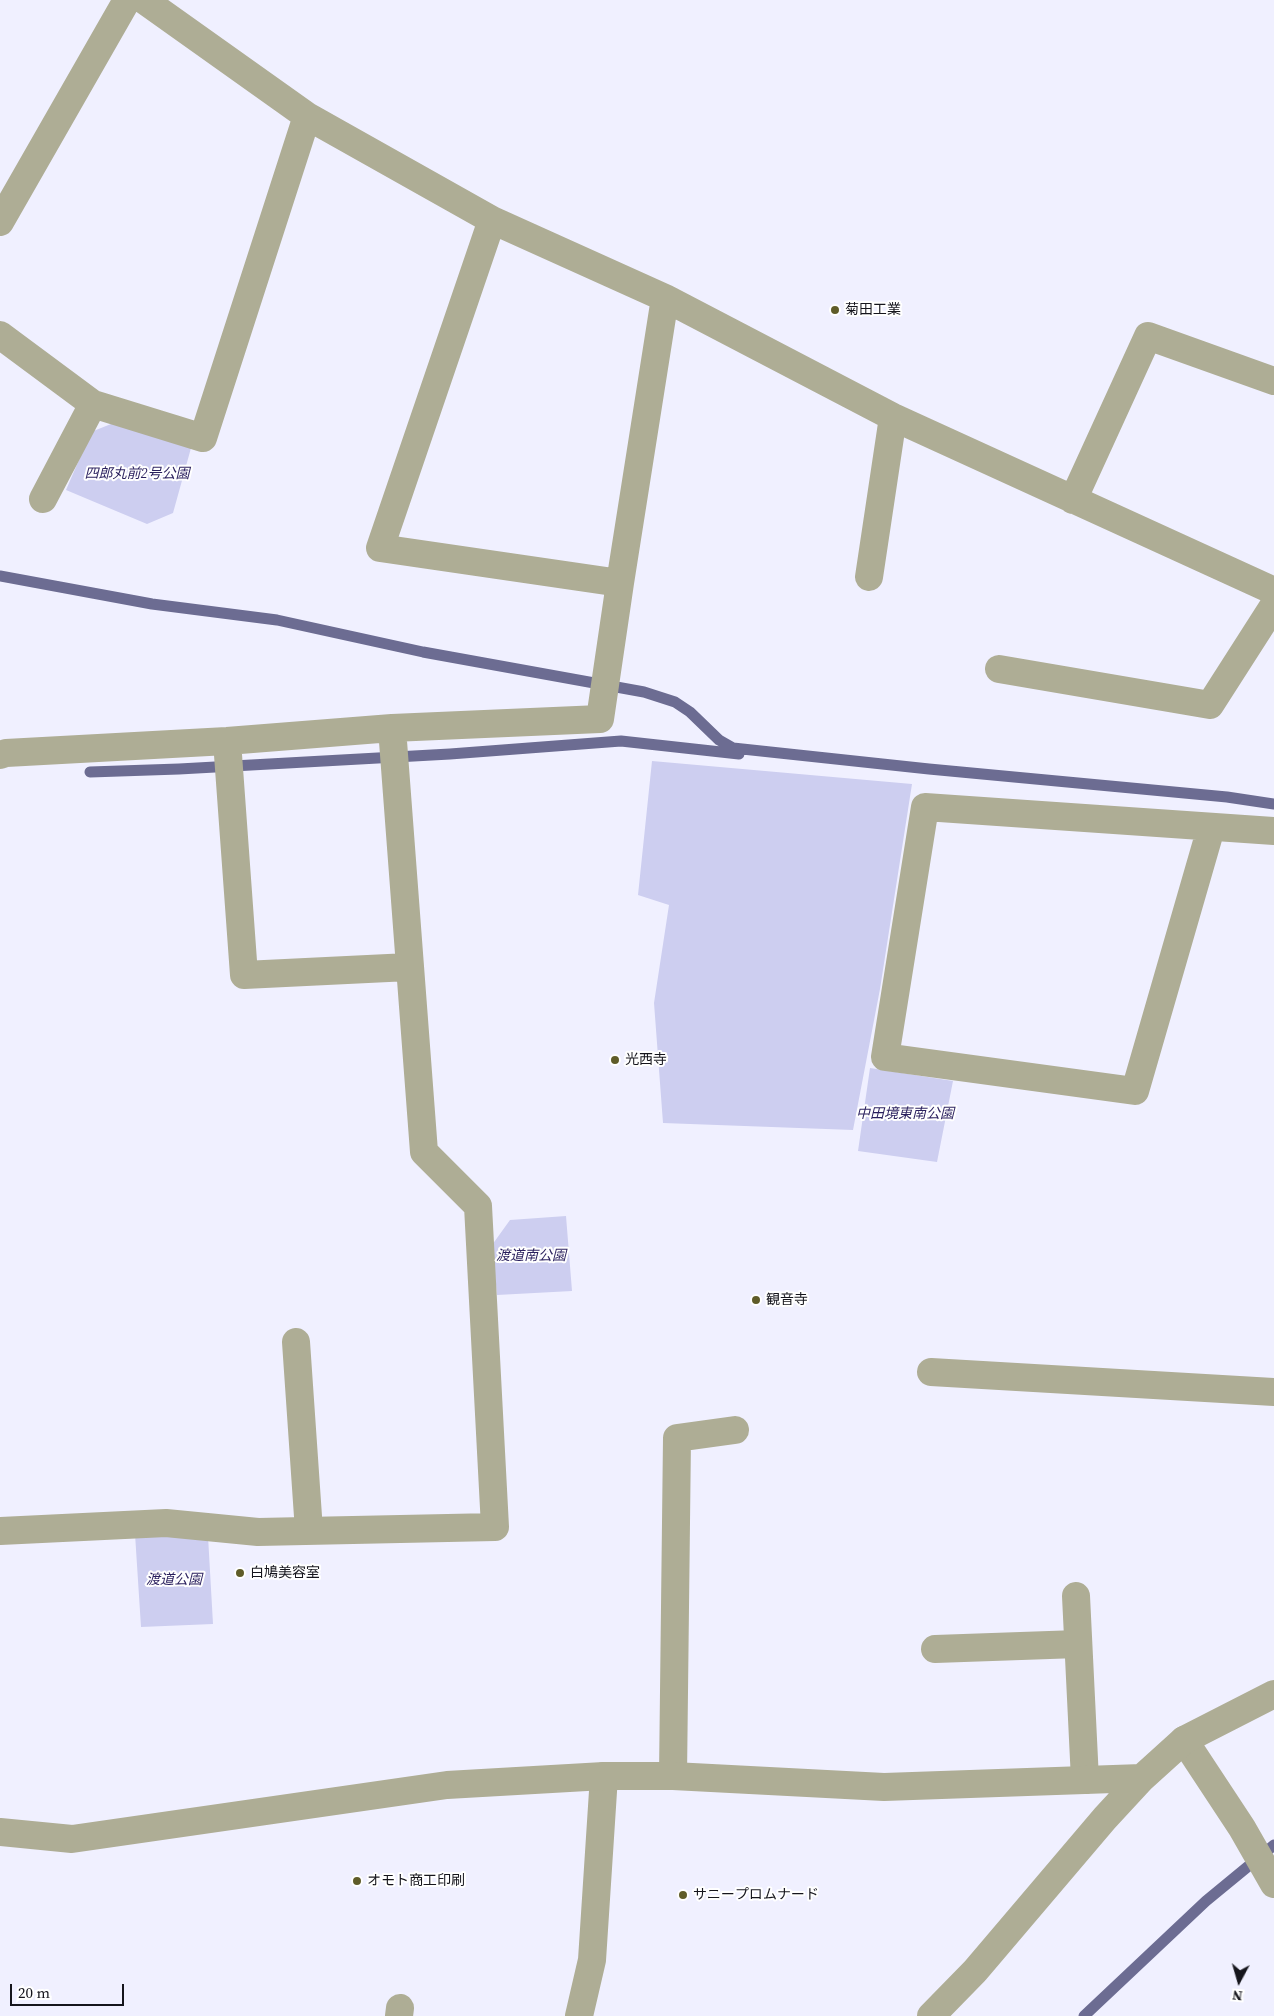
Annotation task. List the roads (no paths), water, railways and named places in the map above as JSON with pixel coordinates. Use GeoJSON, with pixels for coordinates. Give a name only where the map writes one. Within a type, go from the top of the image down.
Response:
{"type":"FeatureCollection","features":[{"type":"Feature","properties":{"kind":"street"},"geometry":{"type":"LineString","coordinates":[[0,222],[128,0]]}},
{"type":"Feature","properties":{"kind":"street"},"geometry":{"type":"LineString","coordinates":[[144,0],[307,116],[492,220],[664,298],[893,417],[1274,591]]}},
{"type":"Feature","properties":{"kind":"street"},"geometry":{"type":"LineString","coordinates":[[0,336],[94,404],[203,438],[307,116]]}},
{"type":"Feature","properties":{"kind":"street"},"geometry":{"type":"LineString","coordinates":[[492,220],[380,548],[620,583]]}},
{"type":"Feature","properties":{"kind":"street"},"geometry":{"type":"LineString","coordinates":[[0,755],[6,753],[229,759],[394,749],[600,719],[664,298]]}},
{"type":"Feature","properties":{"kind":"street"},"geometry":{"type":"LineString","coordinates":[[1073,500],[1148,336],[1274,381]]}},
{"type":"Feature","properties":{"kind":"street"},"geometry":{"type":"LineString","coordinates":[[43,499],[94,404]]}},
{"type":"Feature","properties":{"kind":"street"},"geometry":{"type":"LineString","coordinates":[[869,577],[893,417]]}},
{"type":"Feature","properties":{"kind":"street"},"geometry":{"type":"LineString","coordinates":[[999,669],[1210,705],[1274,605]]}},
{"type":"Feature","properties":{"kind":"street"},"geometry":{"type":"LineString","coordinates":[[0,1531],[166,1523],[258,1532],[495,1528],[478,1206],[424,1152],[394,749]]}},
{"type":"Feature","properties":{"kind":"street"},"geometry":{"type":"LineString","coordinates":[[229,759],[244,976],[409,967]]}},
{"type":"Feature","properties":{"kind":"street"},"geometry":{"type":"LineString","coordinates":[[1211,828],[1135,1091],[885,1057],[926,807],[1274,832]]}},
{"type":"Feature","properties":{"kind":"street"},"geometry":{"type":"LineString","coordinates":[[296,1342],[310,1532]]}},
{"type":"Feature","properties":{"kind":"street"},"geometry":{"type":"LineString","coordinates":[[931,1372],[1274,1392]]}},
{"type":"Feature","properties":{"kind":"street"},"geometry":{"type":"LineString","coordinates":[[674,1776],[677,1438],[735,1430]]}},
{"type":"Feature","properties":{"kind":"street"},"geometry":{"type":"LineString","coordinates":[[1076,1596],[1085,1780]]}},
{"type":"Feature","properties":{"kind":"street"},"geometry":{"type":"LineString","coordinates":[[935,1649],[1078,1644]]}},
{"type":"Feature","properties":{"kind":"street"},"geometry":{"type":"LineString","coordinates":[[931,2016],[975,1971],[1105,1818],[1142,1778],[1184,1740],[1274,1694]]}},
{"type":"Feature","properties":{"kind":"street"},"geometry":{"type":"LineString","coordinates":[[1184,1740],[1242,1828],[1274,1884]]}},
{"type":"Feature","properties":{"kind":"street"},"geometry":{"type":"LineString","coordinates":[[579,2016],[592,1960],[604,1776]]}},
{"type":"Feature","properties":{"kind":"street"},"geometry":{"type":"LineString","coordinates":[[0,1832],[72,1839],[446,1785],[604,1776],[674,1776],[884,1786],[1142,1778]]}},
{"type":"Feature","properties":{"kind":"waterway"},"geometry":{"type":"LineString","coordinates":[[0,576],[152,604],[277,620],[423,652],[644,692],[675,702],[690,712],[719,740],[733,748],[929,769],[1227,797],[1274,804]]}},
{"type":"Feature","properties":{"kind":"waterway"},"geometry":{"type":"LineString","coordinates":[[90,772],[450,754],[621,741],[739,754]]}},
{"type":"Feature","properties":{"kind":"waterway"},"geometry":{"type":"LineString","coordinates":[[1084,2016],[1206,1901],[1274,1845]]}},
{"type":"Feature","properties":{"kind":"place","name":"菊田工業"},"geometry":{"type":"Point","coordinates":[835,310]}},
{"type":"Feature","properties":{"kind":"place","name":"光西寺"},"geometry":{"type":"Point","coordinates":[615,1060]}},
{"type":"Feature","properties":{"kind":"place","name":"観音寺"},"geometry":{"type":"Point","coordinates":[756,1300]}},
{"type":"Feature","properties":{"kind":"place","name":"白鳩美容室"},"geometry":{"type":"Point","coordinates":[240,1573]}},
{"type":"Feature","properties":{"kind":"place","name":"オモト商工印刷"},"geometry":{"type":"Point","coordinates":[357,1881]}},
{"type":"Feature","properties":{"kind":"place","name":"サニープロムナード"},"geometry":{"type":"Point","coordinates":[683,1895]}},
{"type":"Feature","properties":{"kind":"park label","name":"四郎丸前2号公園"},"geometry":{"type":"Point","coordinates":[137,474]}},
{"type":"Feature","properties":{"kind":"park label","name":"中田境東南公園"},"geometry":{"type":"Point","coordinates":[905,1114]}},
{"type":"Feature","properties":{"kind":"park label","name":"渡道南公園"},"geometry":{"type":"Point","coordinates":[531,1256]}},
{"type":"Feature","properties":{"kind":"park label","name":"渡道公園"},"geometry":{"type":"Point","coordinates":[174,1580]}}]}
